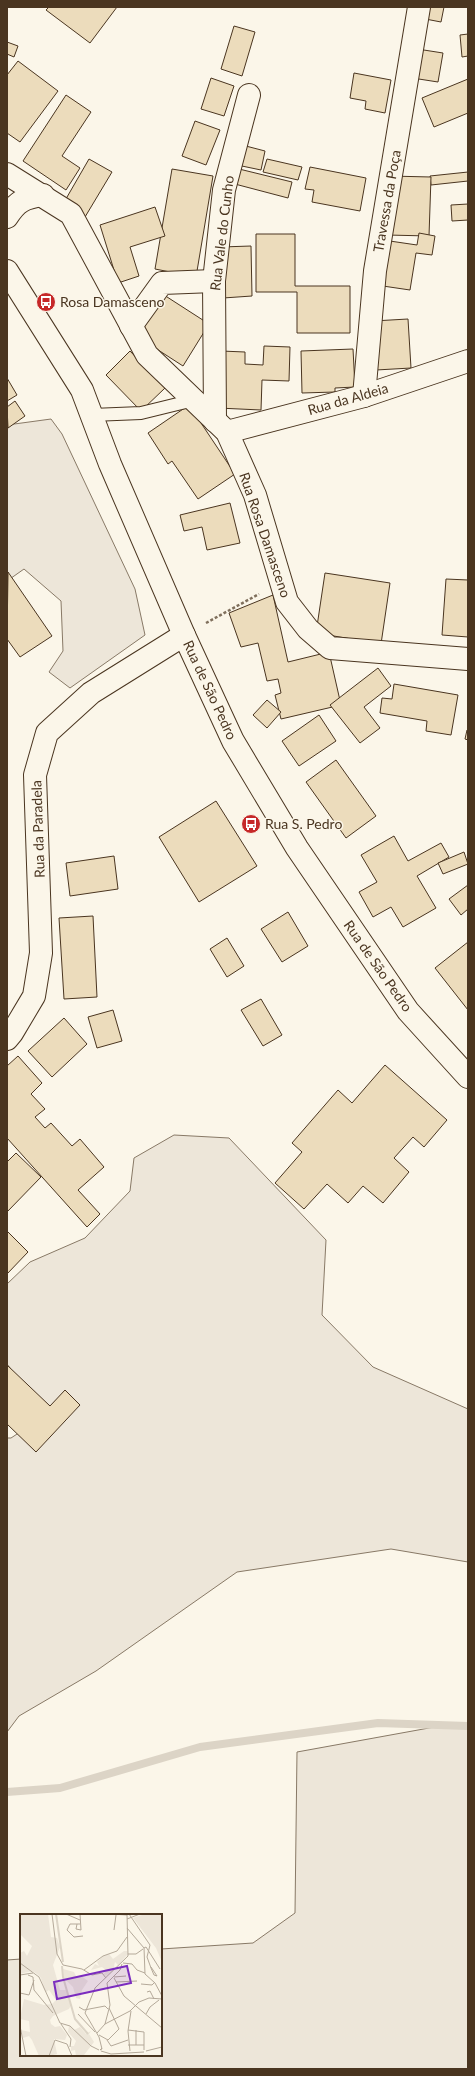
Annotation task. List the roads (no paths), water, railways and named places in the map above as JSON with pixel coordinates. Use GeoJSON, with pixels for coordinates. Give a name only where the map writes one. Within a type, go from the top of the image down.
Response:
{"type":"FeatureCollection","features":[{"type":"Feature","properties":{"kind":"street","name":"Travessa da Poça"},"geometry":{"type":"LineString","coordinates":[[364,396],[375,271],[419,7]]}},
{"type":"Feature","properties":{"kind":"street","name":"Rua Vale do Cunho"},"geometry":{"type":"LineString","coordinates":[[221,426],[214,281],[224,190],[249,95]]}},
{"type":"Feature","properties":{"kind":"street","name":"Rua Rosa Damasceno"},"geometry":{"type":"LineString","coordinates":[[7,174],[43,195],[71,214],[147,355],[221,426],[255,495],[287,602],[308,629],[330,648],[468,659]]}},
{"type":"Feature","properties":{"kind":"street"},"geometry":{"type":"LineString","coordinates":[[7,217],[16,204],[31,197],[43,195]]}},
{"type":"Feature","properties":{"kind":"street","name":"Rua de São Pedro"},"geometry":{"type":"LineString","coordinates":[[7,271],[82,390],[110,464],[184,635],[233,741],[297,848],[408,1011],[468,1077]]}},
{"type":"Feature","properties":{"kind":"street"},"geometry":{"type":"LineString","coordinates":[[131,326],[162,283],[214,281]]}},
{"type":"Feature","properties":{"kind":"street","name":"Rua da Aldeia"},"geometry":{"type":"LineString","coordinates":[[221,426],[364,396],[468,362]]}},
{"type":"Feature","properties":{"kind":"street","name":"Rua da Paradela"},"geometry":{"type":"LineString","coordinates":[[7,1039],[34,996],[41,953],[35,774],[47,734],[91,693],[184,635]]}},
{"type":"Feature","properties":{"kind":"lane"},"geometry":{"type":"LineString","coordinates":[[92,416],[141,413],[194,400]]}},
{"type":"Feature","properties":{"kind":"waterway"},"geometry":{"type":"LineString","coordinates":[[7,1792],[60,1788],[200,1747],[378,1723],[468,1726]]}},
{"type":"Feature","properties":{"kind":"place","name":"Rosa Damasceno"},"geometry":{"type":"Point","coordinates":[46,302]}},
{"type":"Feature","properties":{"kind":"place","name":"Rua S. Pedro"},"geometry":{"type":"Point","coordinates":[251,824]}}]}
